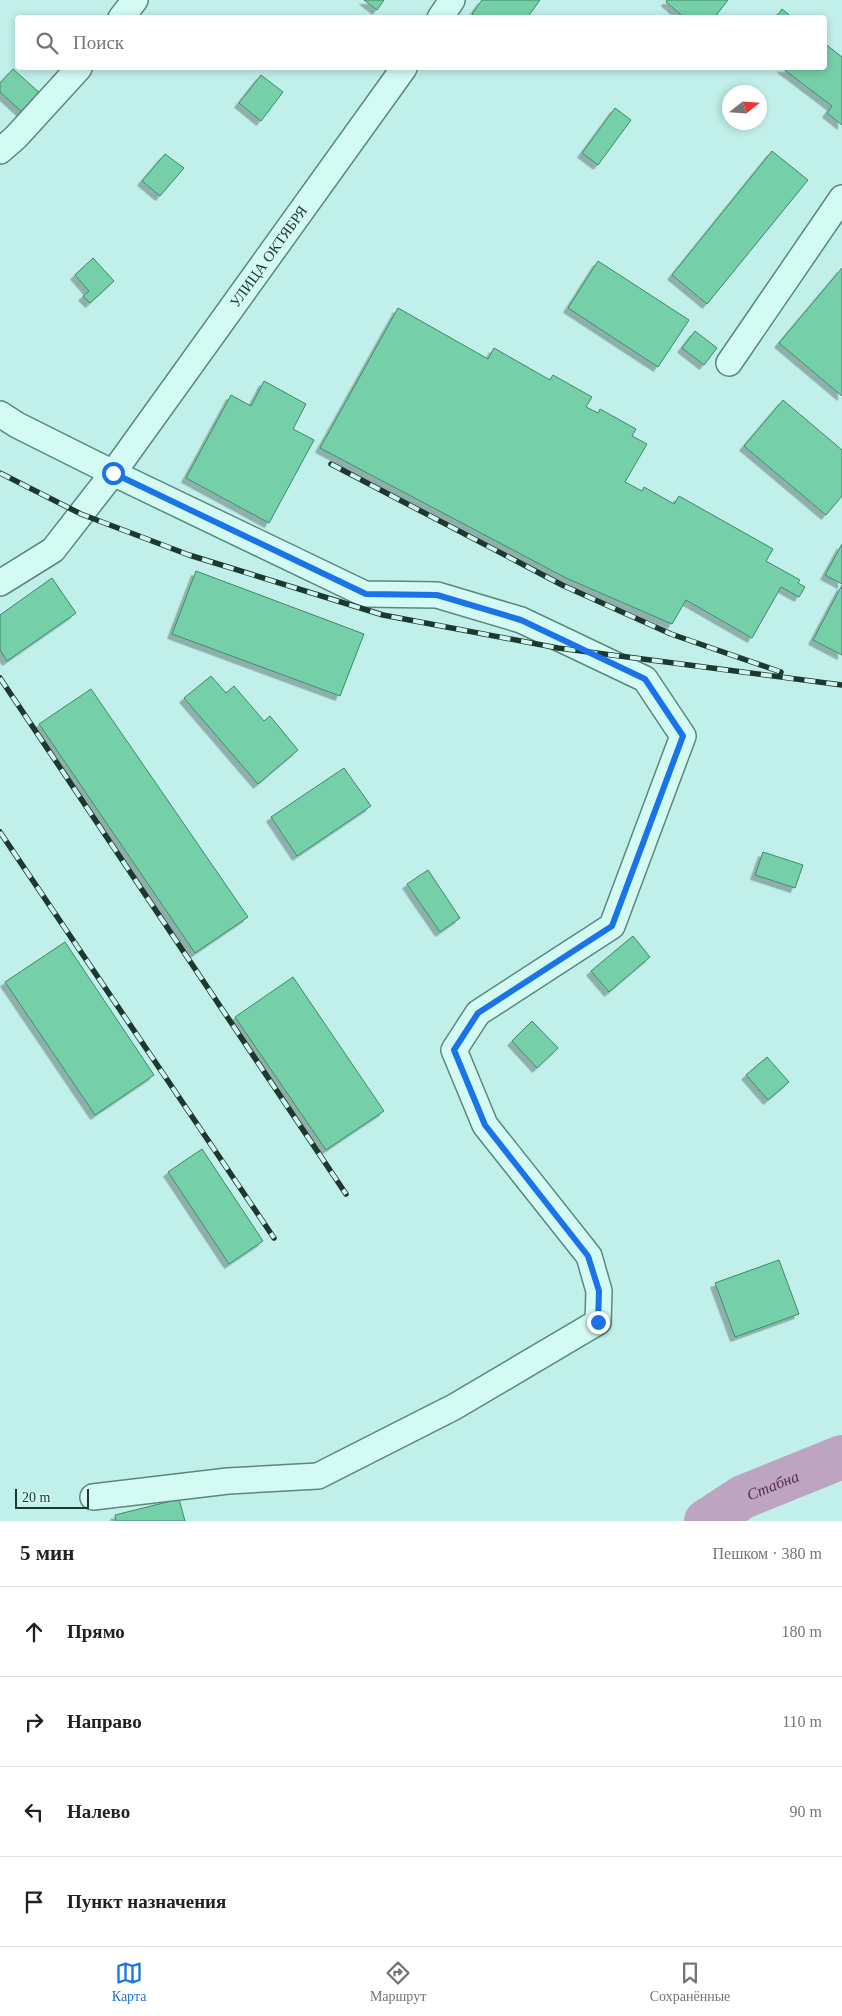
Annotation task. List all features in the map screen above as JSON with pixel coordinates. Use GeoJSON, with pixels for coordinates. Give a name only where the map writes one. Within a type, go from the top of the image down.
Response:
{"type":"FeatureCollection","features":[{"type":"Feature","properties":{"kind":"street"},"geometry":{"type":"LineString","coordinates":[[123,15],[135,0]]}},
{"type":"Feature","properties":{"kind":"street"},"geometry":{"type":"LineString","coordinates":[[442,15],[452,0]]}},
{"type":"Feature","properties":{"kind":"street"},"geometry":{"type":"LineString","coordinates":[[0,151],[16,137],[77,70]]}},
{"type":"Feature","properties":{"kind":"street","name":"УЛИЦА ОКТЯБРЯ"},"geometry":{"type":"LineString","coordinates":[[0,583],[53,550],[134,445],[403,70]]}},
{"type":"Feature","properties":{"kind":"street"},"geometry":{"type":"LineString","coordinates":[[729,363],[842,198]]}},
{"type":"Feature","properties":{"kind":"street"},"geometry":{"type":"LineString","coordinates":[[0,414],[17,425],[113,473],[366,594],[437,595],[521,620],[645,679],[683,736],[612,926],[478,1013],[454,1050],[485,1125],[588,1256],[599,1291],[598,1322],[454,1407],[318,1476],[228,1481],[93,1497]]}},
{"type":"Feature","properties":{"kind":"building"},"geometry":{"type":"Polygon","coordinates":[[[364,0],[384,0],[377,10],[364,0]]]}},
{"type":"Feature","properties":{"kind":"building"},"geometry":{"type":"Polygon","coordinates":[[[482,0],[540,0],[529,15],[472,14],[482,0]]]}},
{"type":"Feature","properties":{"kind":"building"},"geometry":{"type":"Polygon","coordinates":[[[667,0],[728,0],[716,15],[681,15],[666,2],[667,0]]]}},
{"type":"Feature","properties":{"kind":"building"},"geometry":{"type":"Polygon","coordinates":[[[782,9],[789,15],[778,15],[782,9]]]}},
{"type":"Feature","properties":{"kind":"building"},"geometry":{"type":"Polygon","coordinates":[[[827,45],[842,57],[842,125],[827,113],[832,106],[785,70],[827,70],[827,45]]]}},
{"type":"Feature","properties":{"kind":"building"},"geometry":{"type":"Polygon","coordinates":[[[13,69],[42,95],[24,114],[0,92],[0,83],[13,69]]]}},
{"type":"Feature","properties":{"kind":"building"},"geometry":{"type":"Polygon","coordinates":[[[261,75],[283,92],[261,121],[239,103],[261,75]]]}},
{"type":"Feature","properties":{"kind":"building"},"geometry":{"type":"Polygon","coordinates":[[[615,108],[631,120],[598,165],[582,153],[615,108]]]}},
{"type":"Feature","properties":{"kind":"building"},"geometry":{"type":"Polygon","coordinates":[[[772,151],[808,180],[707,304],[672,275],[772,151]]]}},
{"type":"Feature","properties":{"kind":"building"},"geometry":{"type":"Polygon","coordinates":[[[165,154],[184,168],[160,196],[142,181],[165,154]]]}},
{"type":"Feature","properties":{"kind":"building"},"geometry":{"type":"Polygon","coordinates":[[[93,258],[114,281],[90,303],[83,296],[89,291],[75,275],[93,258]]]}},
{"type":"Feature","properties":{"kind":"building"},"geometry":{"type":"Polygon","coordinates":[[[598,261],[689,320],[658,367],[568,308],[598,261]]]}},
{"type":"Feature","properties":{"kind":"building"},"geometry":{"type":"Polygon","coordinates":[[[842,268],[842,396],[779,343],[842,268]]]}},
{"type":"Feature","properties":{"kind":"building"},"geometry":{"type":"Polygon","coordinates":[[[398,308],[488,359],[494,348],[550,380],[553,375],[592,397],[586,407],[598,413],[600,409],[636,429],[632,436],[647,444],[625,482],[642,491],[644,487],[674,504],[679,496],[773,549],[766,561],[800,580],[798,583],[805,587],[799,597],[781,587],[752,638],[686,600],[672,624],[566,578],[320,448],[398,308]]]}},
{"type":"Feature","properties":{"kind":"building"},"geometry":{"type":"Polygon","coordinates":[[[695,331],[717,348],[704,365],[682,348],[695,331]]]}},
{"type":"Feature","properties":{"kind":"building"},"geometry":{"type":"Polygon","coordinates":[[[264,381],[306,404],[293,429],[314,440],[269,523],[186,478],[231,395],[251,406],[264,381]]]}},
{"type":"Feature","properties":{"kind":"building"},"geometry":{"type":"Polygon","coordinates":[[[783,400],[842,450],[842,496],[826,515],[744,446],[783,400]]]}},
{"type":"Feature","properties":{"kind":"building"},"geometry":{"type":"Polygon","coordinates":[[[842,544],[842,584],[825,575],[842,544]]]}},
{"type":"Feature","properties":{"kind":"building"},"geometry":{"type":"Polygon","coordinates":[[[196,571],[364,634],[340,696],[172,634],[196,571]]]}},
{"type":"Feature","properties":{"kind":"building"},"geometry":{"type":"Polygon","coordinates":[[[52,578],[76,613],[7,661],[0,650],[0,615],[52,578]]]}},
{"type":"Feature","properties":{"kind":"building"},"geometry":{"type":"Polygon","coordinates":[[[842,585],[842,655],[813,640],[842,585]]]}},
{"type":"Feature","properties":{"kind":"building"},"geometry":{"type":"Polygon","coordinates":[[[211,676],[226,693],[234,686],[264,721],[270,716],[298,750],[258,784],[184,698],[211,676]]]}},
{"type":"Feature","properties":{"kind":"building"},"geometry":{"type":"Polygon","coordinates":[[[91,689],[248,917],[195,953],[39,724],[91,689]]]}},
{"type":"Feature","properties":{"kind":"building"},"geometry":{"type":"Polygon","coordinates":[[[344,768],[371,806],[297,856],[271,817],[344,768]]]}},
{"type":"Feature","properties":{"kind":"building"},"geometry":{"type":"Polygon","coordinates":[[[763,852],[803,865],[795,888],[755,875],[763,852]]]}},
{"type":"Feature","properties":{"kind":"building"},"geometry":{"type":"Polygon","coordinates":[[[428,870],[460,918],[440,932],[407,884],[428,870]]]}},
{"type":"Feature","properties":{"kind":"building"},"geometry":{"type":"Polygon","coordinates":[[[633,936],[650,957],[609,992],[591,971],[633,936]]]}},
{"type":"Feature","properties":{"kind":"building"},"geometry":{"type":"Polygon","coordinates":[[[65,942],[154,1075],[95,1115],[5,982],[65,942]]]}},
{"type":"Feature","properties":{"kind":"building"},"geometry":{"type":"Polygon","coordinates":[[[293,977],[384,1111],[326,1150],[235,1017],[293,977]]]}},
{"type":"Feature","properties":{"kind":"building"},"geometry":{"type":"Polygon","coordinates":[[[532,1021],[558,1048],[537,1068],[512,1041],[532,1021]]]}},
{"type":"Feature","properties":{"kind":"building"},"geometry":{"type":"Polygon","coordinates":[[[767,1057],[789,1082],[768,1100],[746,1075],[767,1057]]]}},
{"type":"Feature","properties":{"kind":"building"},"geometry":{"type":"Polygon","coordinates":[[[202,1149],[263,1241],[229,1264],[168,1172],[202,1149]]]}},
{"type":"Feature","properties":{"kind":"building"},"geometry":{"type":"Polygon","coordinates":[[[779,1260],[799,1314],[735,1337],[715,1283],[779,1260]]]}},
{"type":"Feature","properties":{"kind":"building"},"geometry":{"type":"Polygon","coordinates":[[[179,1499],[185,1521],[116,1521],[115,1515],[179,1499]]]}},
{"type":"Feature","properties":{"kind":"waterway","name":"Стабна"},"geometry":{"type":"LineString","coordinates":[[706,1521],[743,1497],[842,1457]]}},
{"type":"Feature","properties":{"kind":"railway"},"geometry":{"type":"LineString","coordinates":[[331,464],[562,585],[671,634],[781,672]]}},
{"type":"Feature","properties":{"kind":"railway"},"geometry":{"type":"LineString","coordinates":[[0,473],[81,514],[189,555],[383,615],[558,648],[842,685]]}},
{"type":"Feature","properties":{"kind":"railway"},"geometry":{"type":"LineString","coordinates":[[0,678],[346,1194]]}},
{"type":"Feature","properties":{"kind":"railway"},"geometry":{"type":"LineString","coordinates":[[0,832],[274,1238]]}},
{"type":"Feature","properties":{"kind":"route"},"geometry":{"type":"LineString","coordinates":[[113,473],[366,594],[437,595],[521,620],[645,679],[683,736],[612,926],[478,1013],[454,1050],[485,1125],[588,1256],[599,1291],[598,1322]]}}]}
